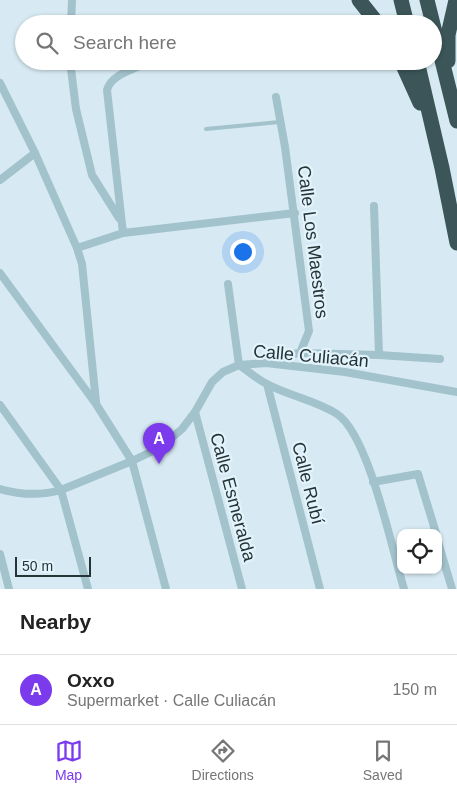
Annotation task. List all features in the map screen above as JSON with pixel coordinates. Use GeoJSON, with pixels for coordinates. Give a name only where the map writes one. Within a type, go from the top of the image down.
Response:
{"type":"FeatureCollection","features":[{"type":"Feature","properties":{"kind":"highway"},"geometry":{"type":"LineString","coordinates":[[401,0],[405,15]]}},
{"type":"Feature","properties":{"kind":"highway"},"geometry":{"type":"LineString","coordinates":[[427,0],[431,15]]}},
{"type":"Feature","properties":{"kind":"highway"},"geometry":{"type":"LineString","coordinates":[[449,90],[448,35],[456,0]]}},
{"type":"Feature","properties":{"kind":"highway"},"geometry":{"type":"LineString","coordinates":[[364,3],[372,15]]}},
{"type":"Feature","properties":{"kind":"highway"},"geometry":{"type":"LineString","coordinates":[[442,61],[457,121]]}},
{"type":"Feature","properties":{"kind":"highway"},"geometry":{"type":"LineString","coordinates":[[405,70],[429,127],[442,168]]}},
{"type":"Feature","properties":{"kind":"highway"},"geometry":{"type":"LineString","coordinates":[[419,70],[442,168],[457,244]]}},
{"type":"Feature","properties":{"kind":"street"},"geometry":{"type":"LineString","coordinates":[[71,15],[72,0]]}},
{"type":"Feature","properties":{"kind":"street"},"geometry":{"type":"LineString","coordinates":[[71,70],[76,109],[92,175],[120,219]]}},
{"type":"Feature","properties":{"kind":"street"},"geometry":{"type":"LineString","coordinates":[[123,233],[107,90],[109,84],[115,78],[132,70]]}},
{"type":"Feature","properties":{"kind":"street"},"geometry":{"type":"LineString","coordinates":[[0,83],[35,153],[77,248],[82,264],[96,404]]}},
{"type":"Feature","properties":{"kind":"street","name":"Calle Los Maestros"},"geometry":{"type":"LineString","coordinates":[[276,97],[295,213],[309,331],[300,353]]}},
{"type":"Feature","properties":{"kind":"street"},"geometry":{"type":"LineString","coordinates":[[0,180],[35,153]]}},
{"type":"Feature","properties":{"kind":"street"},"geometry":{"type":"LineString","coordinates":[[374,206],[379,355]]}},
{"type":"Feature","properties":{"kind":"street"},"geometry":{"type":"LineString","coordinates":[[77,248],[123,233],[295,213]]}},
{"type":"Feature","properties":{"kind":"street"},"geometry":{"type":"LineString","coordinates":[[0,273],[96,404],[132,461],[166,589]]}},
{"type":"Feature","properties":{"kind":"street"},"geometry":{"type":"LineString","coordinates":[[228,284],[239,365],[267,384],[303,397],[336,414],[347,422],[364,457],[373,482],[404,589]]}},
{"type":"Feature","properties":{"kind":"street"},"geometry":{"type":"LineString","coordinates":[[266,362],[278,356],[300,353],[440,359]]}},
{"type":"Feature","properties":{"kind":"street","name":"Calle Culiacán"},"geometry":{"type":"LineString","coordinates":[[0,489],[37,495],[61,490],[155,450],[182,429],[195,412],[212,382],[223,372],[239,365],[266,362],[363,374],[457,392]]}},
{"type":"Feature","properties":{"kind":"street","name":"Calle Rubí"},"geometry":{"type":"LineString","coordinates":[[267,384],[320,589]]}},
{"type":"Feature","properties":{"kind":"street"},"geometry":{"type":"LineString","coordinates":[[0,405],[61,490],[88,589]]}},
{"type":"Feature","properties":{"kind":"street","name":"Calle Esmeralda"},"geometry":{"type":"LineString","coordinates":[[195,412],[242,589]]}},
{"type":"Feature","properties":{"kind":"street"},"geometry":{"type":"LineString","coordinates":[[373,482],[418,474],[435,529]]}},
{"type":"Feature","properties":{"kind":"street"},"geometry":{"type":"LineString","coordinates":[[0,554],[9,589]]}},
{"type":"Feature","properties":{"kind":"street"},"geometry":{"type":"LineString","coordinates":[[442,555],[452,589]]}},
{"type":"Feature","properties":{"kind":"lane"},"geometry":{"type":"LineString","coordinates":[[206,129],[279,122]]}},
{"type":"Feature","properties":{"kind":"place","name":"Oxxo"},"geometry":{"type":"Point","coordinates":[159,464]}}]}
